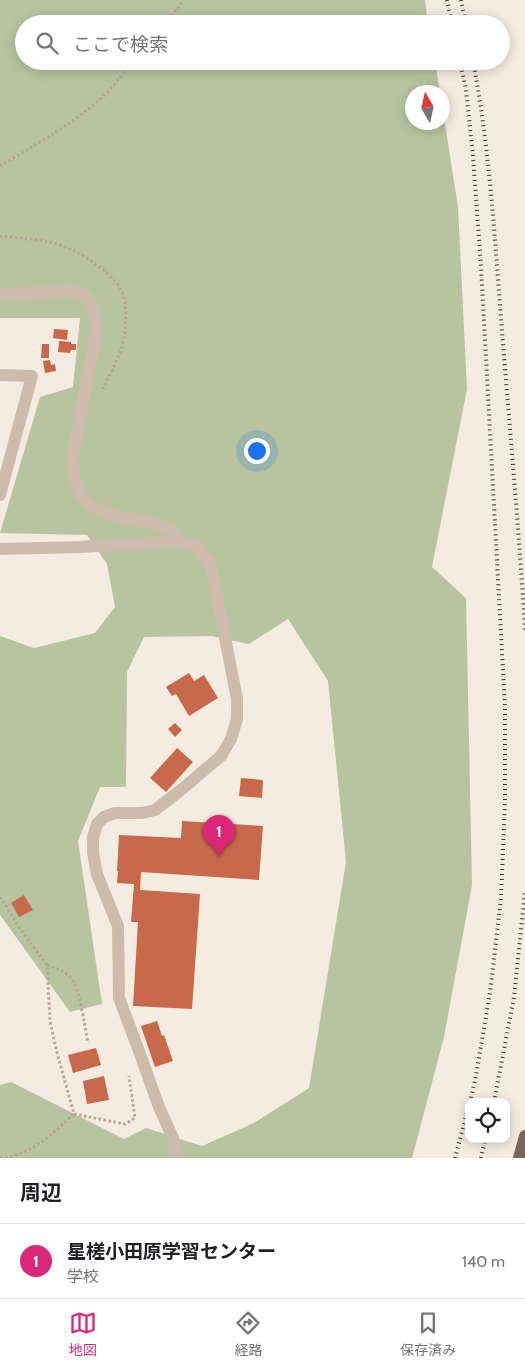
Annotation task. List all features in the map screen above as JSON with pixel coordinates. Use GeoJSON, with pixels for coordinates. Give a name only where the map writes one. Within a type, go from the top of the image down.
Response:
{"type":"FeatureCollection","features":[{"type":"Feature","properties":{"kind":"main road"},"geometry":{"type":"LineString","coordinates":[[520,1158],[525,1136]]}},
{"type":"Feature","properties":{"kind":"street"},"geometry":{"type":"LineString","coordinates":[[0,294],[74,291],[87,298],[92,305],[96,332],[72,461],[75,480],[81,495],[91,506],[115,516],[157,524],[171,529],[179,541]]}},
{"type":"Feature","properties":{"kind":"street"},"geometry":{"type":"LineString","coordinates":[[0,375],[32,376],[0,495]]}},
{"type":"Feature","properties":{"kind":"street"},"geometry":{"type":"LineString","coordinates":[[0,549],[81,547],[179,541],[197,546],[209,563],[213,576],[237,699],[237,719],[231,738],[221,756],[155,810],[142,814],[104,816],[98,824],[93,838],[93,853],[97,874],[118,926],[119,998],[158,1107],[173,1138],[177,1158]]}},
{"type":"Feature","properties":{"kind":"path"},"geometry":{"type":"LineString","coordinates":[[172,15],[184,0]]}},
{"type":"Feature","properties":{"kind":"path"},"geometry":{"type":"LineString","coordinates":[[0,166],[68,124],[97,102],[125,70]]}},
{"type":"Feature","properties":{"kind":"path"},"geometry":{"type":"LineString","coordinates":[[0,897],[47,965],[62,971],[72,979],[77,992],[88,1043]]}},
{"type":"Feature","properties":{"kind":"path"},"geometry":{"type":"LineString","coordinates":[[47,965],[50,1021],[74,1114]]}},
{"type":"Feature","properties":{"kind":"path"},"geometry":{"type":"LineString","coordinates":[[74,1114],[125,1124],[134,1118],[129,1073]]}},
{"type":"Feature","properties":{"kind":"path"},"geometry":{"type":"LineString","coordinates":[[0,1157],[19,1155],[53,1133],[74,1114]]}},
{"type":"Feature","properties":{"kind":"green space"},"geometry":{"type":"Polygon","coordinates":[[[0,0],[425,0],[427,15],[15,15],[15,70],[436,70],[439,85],[405,85],[405,130],[446,130],[458,207],[467,389],[432,567],[466,598],[472,885],[444,1037],[412,1158],[0,1158],[0,1085],[11,1082],[124,1139],[146,1128],[202,1146],[254,1123],[309,1088],[346,862],[328,681],[288,619],[249,644],[212,636],[144,637],[127,672],[126,787],[100,787],[78,841],[102,1004],[70,1012],[0,915],[0,636],[34,648],[95,633],[115,607],[107,564],[87,535],[0,533],[40,397],[73,387],[80,318],[0,318],[0,0]]]}},
{"type":"Feature","properties":{"kind":"building"},"geometry":{"type":"Polygon","coordinates":[[[54,329],[68,330],[67,340],[53,338],[54,329]]]}},
{"type":"Feature","properties":{"kind":"building"},"geometry":{"type":"Polygon","coordinates":[[[59,341],[76,344],[76,350],[71,350],[70,353],[58,352],[59,341]]]}},
{"type":"Feature","properties":{"kind":"building"},"geometry":{"type":"Polygon","coordinates":[[[42,344],[49,344],[49,358],[41,358],[42,344]]]}},
{"type":"Feature","properties":{"kind":"building"},"geometry":{"type":"Polygon","coordinates":[[[50,360],[51,365],[55,364],[56,371],[45,373],[43,361],[50,360]]]}},
{"type":"Feature","properties":{"kind":"building"},"geometry":{"type":"Polygon","coordinates":[[[189,673],[194,681],[204,675],[218,698],[189,716],[176,694],[172,696],[166,687],[189,673]]]}},
{"type":"Feature","properties":{"kind":"building"},"geometry":{"type":"Polygon","coordinates":[[[175,723],[182,730],[175,737],[168,729],[175,723]]]}},
{"type":"Feature","properties":{"kind":"building"},"geometry":{"type":"Polygon","coordinates":[[[177,748],[193,762],[166,792],[150,778],[177,748]]]}},
{"type":"Feature","properties":{"kind":"building"},"geometry":{"type":"Polygon","coordinates":[[[241,778],[263,780],[262,798],[239,796],[241,778]]]}},
{"type":"Feature","properties":{"kind":"building"},"geometry":{"type":"Polygon","coordinates":[[[182,821],[263,826],[259,880],[141,872],[140,890],[200,894],[192,1009],[133,1006],[138,922],[131,922],[134,884],[117,883],[119,835],[181,838],[182,821]]]}},
{"type":"Feature","properties":{"kind":"building"},"geometry":{"type":"Polygon","coordinates":[[[24,895],[33,910],[19,917],[11,903],[24,895]]]}},
{"type":"Feature","properties":{"kind":"building"},"geometry":{"type":"Polygon","coordinates":[[[157,1021],[173,1061],[155,1067],[141,1026],[157,1021]]]}},
{"type":"Feature","properties":{"kind":"building"},"geometry":{"type":"Polygon","coordinates":[[[96,1048],[101,1065],[73,1073],[68,1055],[96,1048]]]}},
{"type":"Feature","properties":{"kind":"building"},"geometry":{"type":"Polygon","coordinates":[[[104,1076],[109,1100],[87,1104],[83,1081],[104,1076]]]}},
{"type":"Feature","properties":{"kind":"railway"},"geometry":{"type":"LineString","coordinates":[[447,0],[450,15]]}},
{"type":"Feature","properties":{"kind":"railway"},"geometry":{"type":"LineString","coordinates":[[461,0],[464,15]]}},
{"type":"Feature","properties":{"kind":"railway"},"geometry":{"type":"LineString","coordinates":[[462,70],[466,90],[473,156],[481,266],[505,708],[505,801],[501,898],[490,993],[471,1098]]}},
{"type":"Feature","properties":{"kind":"railway"},"geometry":{"type":"LineString","coordinates":[[475,70],[484,128],[491,196],[525,630]]}},
{"type":"Feature","properties":{"kind":"railway"},"geometry":{"type":"LineString","coordinates":[[495,1098],[514,997],[525,891]]}},
{"type":"Feature","properties":{"kind":"railway"},"geometry":{"type":"LineString","coordinates":[[455,1158],[465,1120]]}},
{"type":"Feature","properties":{"kind":"railway"},"geometry":{"type":"LineString","coordinates":[[481,1158],[484,1143]]}},
{"type":"Feature","properties":{"kind":"place","name":"星槎小田原学習センター"},"geometry":{"type":"Point","coordinates":[219,856]}}]}
